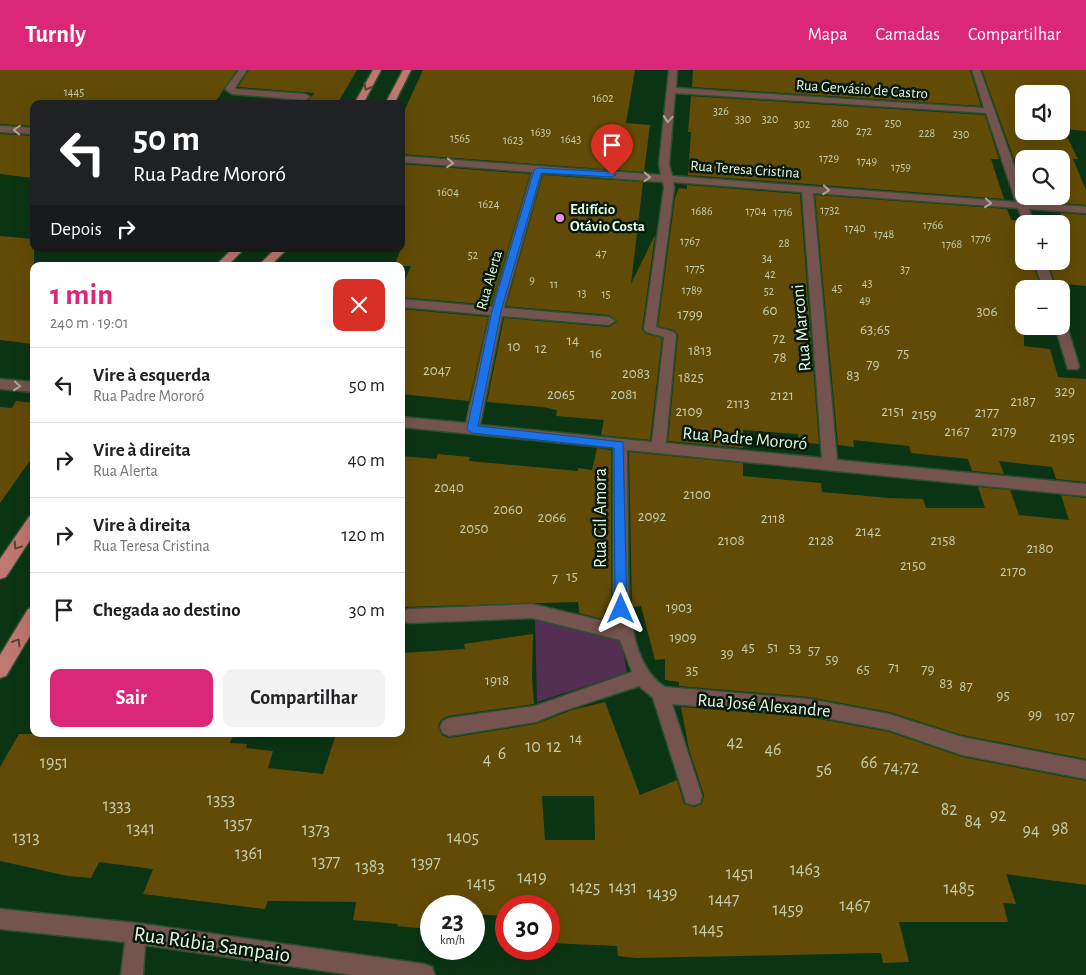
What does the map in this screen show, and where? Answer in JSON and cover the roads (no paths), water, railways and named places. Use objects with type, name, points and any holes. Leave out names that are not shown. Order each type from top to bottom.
[{"type":"main road","points":[[360,100],[377,70]]},
{"type":"main road","points":[[391,100],[407,70]]},
{"type":"main road","points":[[225,262],[235,252]]},
{"type":"main road","points":[[268,262],[278,252]]},
{"type":"main road","points":[[0,572],[30,527]]},
{"type":"main road","points":[[0,670],[30,621]]},
{"type":"street","points":[[243,70],[230,88],[235,92],[305,97]]},
{"type":"street","points":[[658,449],[670,335],[650,330],[670,188],[664,164],[673,70]]},
{"type":"street","points":[[976,70],[1026,215]]},
{"type":"street","name":"Rua Gervásio de Castro","points":[[670,90],[991,111]]},
{"type":"street","points":[[0,129],[30,131]]},
{"type":"street","name":"Rua Teresa Cristina","points":[[405,159],[1086,210]]},
{"type":"street","name":"Rua Alerta","points":[[472,429],[497,311],[538,170]]},
{"type":"street","name":"Rua Marconi","points":[[807,188],[830,464]]},
{"type":"street","points":[[405,303],[608,321]]},
{"type":"street","points":[[1063,335],[1073,366]]},
{"type":"street","points":[[0,384],[30,387]]},
{"type":"street","name":"Rua Padre Mororó","points":[[405,422],[1086,490]]},
{"type":"street","name":"Rua Gil Amora","points":[[620,445],[621,609],[626,634],[642,677]]},
{"type":"street","points":[[408,616],[532,611],[626,634]]},
{"type":"street","points":[[449,727],[536,714],[642,677],[660,694],[693,796]]},
{"type":"street","name":"Rua José Alexandre","points":[[660,694],[809,707],[889,722],[962,746],[1086,770]]},
{"type":"street","name":"Rua Rúbia Sampaio","points":[[0,919],[136,933],[424,975]]},
{"type":"street","points":[[132,975],[136,933]]},
{"type":"place","name":"Edifício Otávio Costa","points":[[560,218]]}]
